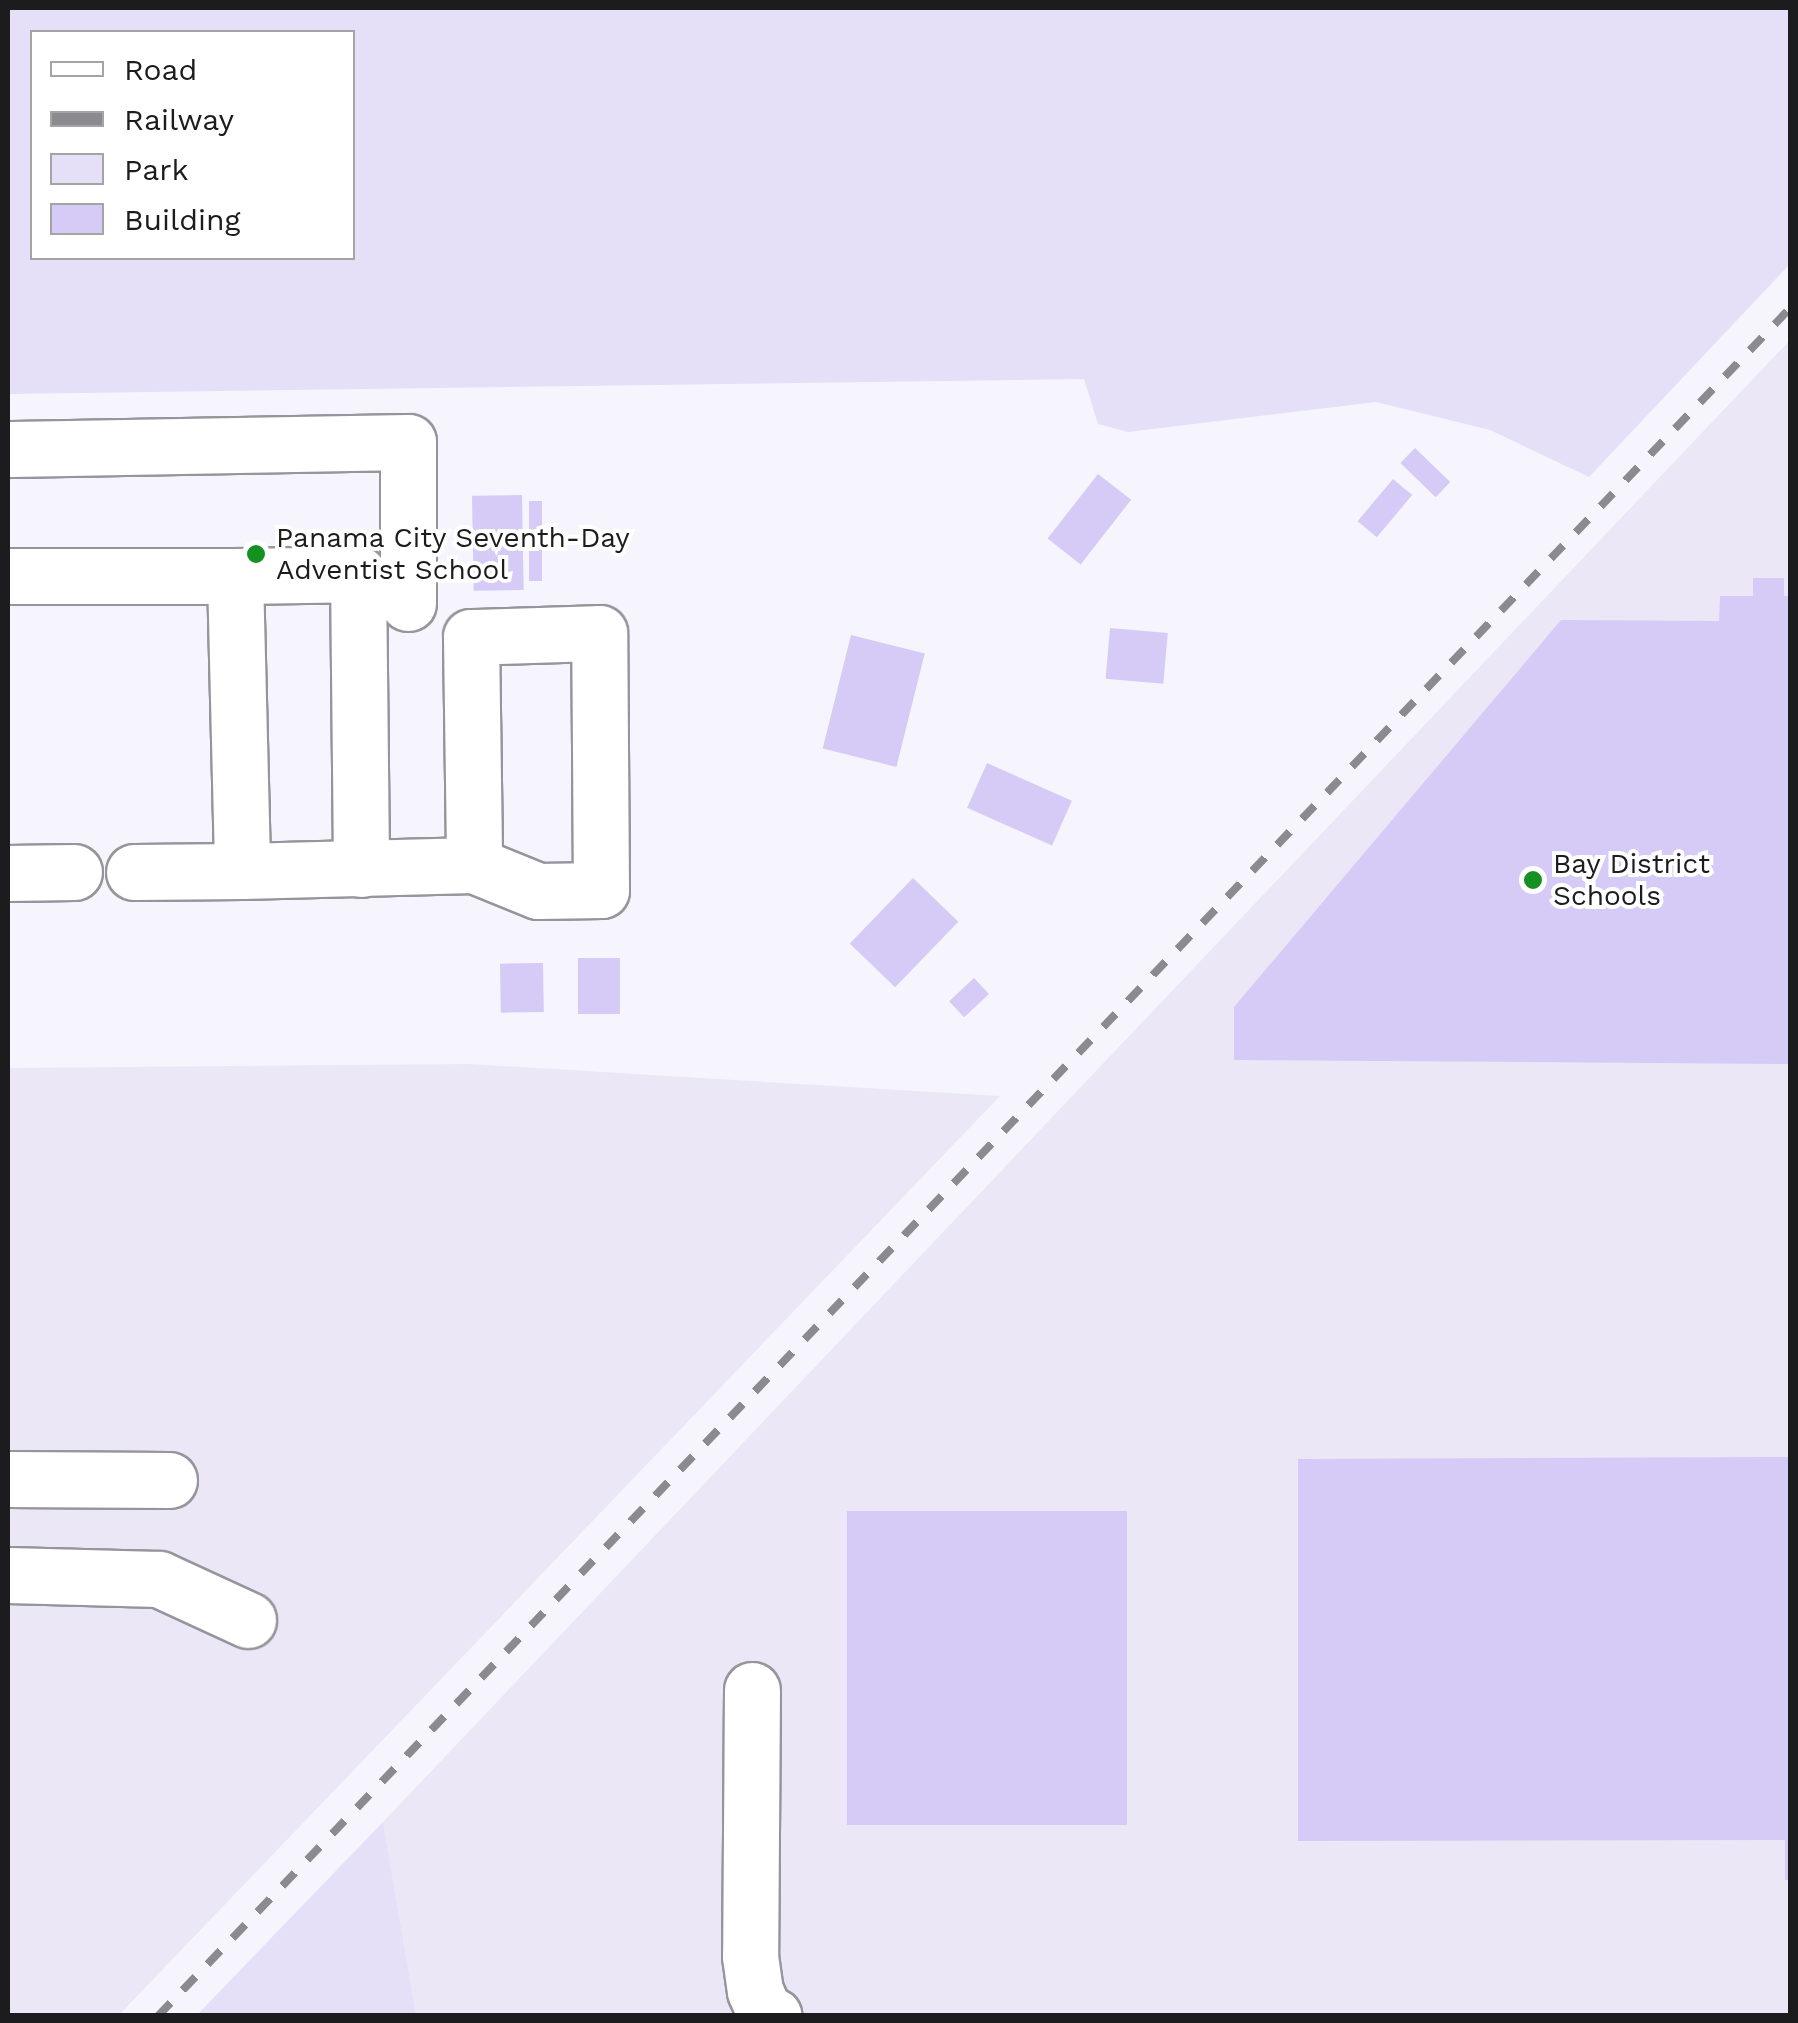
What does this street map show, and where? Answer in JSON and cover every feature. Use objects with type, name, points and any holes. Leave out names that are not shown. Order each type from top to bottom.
[{"type":"lane","points":[[8,449],[408,442],[408,603]]},
{"type":"lane","points":[[358,574],[361,868]]},
{"type":"lane","points":[[8,576],[358,574],[471,637],[599,633],[601,890],[538,891],[474,866],[134,872]]},
{"type":"lane","points":[[235,576],[242,870]]},
{"type":"lane","points":[[471,637],[474,866]]},
{"type":"lane","points":[[8,873],[74,872]]},
{"type":"lane","points":[[8,1479],[170,1480]]},
{"type":"lane","points":[[8,1575],[159,1579],[248,1620]]},
{"type":"lane","points":[[752,1690],[750,1956],[755,1991],[765,2012],[774,2016]]},
{"type":"shaded area","points":[[1790,340],[1790,2015],[416,2015],[383,1822]]},
{"type":"shaded area","points":[[470,1064],[1000,1096],[119,2015],[8,2016],[8,1068]]},
{"type":"green space","points":[[8,8],[1790,8],[1790,264],[1589,477],[1490,430],[1376,402],[1128,432],[1098,424],[1084,379],[8,394]]},
{"type":"green space","points":[[383,1822],[416,2015],[197,2015]]},
{"type":"building","points":[[1415,448],[1450,482],[1436,497],[1400,463]]},
{"type":"building","points":[[1098,474],[1131,500],[1081,564],[1048,539]]},
{"type":"building","points":[[1393,479],[1412,495],[1377,537],[1358,521]]},
{"type":"building","points":[[522,495],[524,590],[474,591],[472,496]]},
{"type":"building","points":[[529,501],[542,501],[542,581],[529,581]]},
{"type":"building","points":[[1753,578],[1784,578],[1784,596],[1790,596],[1790,1064],[1234,1060],[1234,1007],[1561,620],[1719,621],[1720,596],[1753,596]]},
{"type":"building","points":[[1110,628],[1168,633],[1163,684],[1106,679]]},
{"type":"building","points":[[851,635],[925,653],[896,767],[823,749]]},
{"type":"building","points":[[987,763],[1072,801],[1052,846],[967,808]]},
{"type":"building","points":[[913,878],[958,922],[895,987],[850,943]]},
{"type":"building","points":[[578,958],[620,958],[620,1014],[578,1014]]},
{"type":"building","points":[[543,963],[544,1012],[501,1013],[500,964]]},
{"type":"building","points":[[974,978],[989,994],[964,1017],[949,1001]]},
{"type":"building","points":[[1790,1457],[1790,1880],[1785,1880],[1785,1840],[1298,1841],[1298,1459]]},
{"type":"building","points":[[847,1511],[1127,1511],[1127,1825],[847,1825]]},
{"type":"railway","points":[[158,2016],[1790,308]]},
{"type":"place","name":"Panama City Seventh-Day Adventist School","points":[[256,554]]},
{"type":"place","name":"Bay District Schools","points":[[1533,880]]}]
